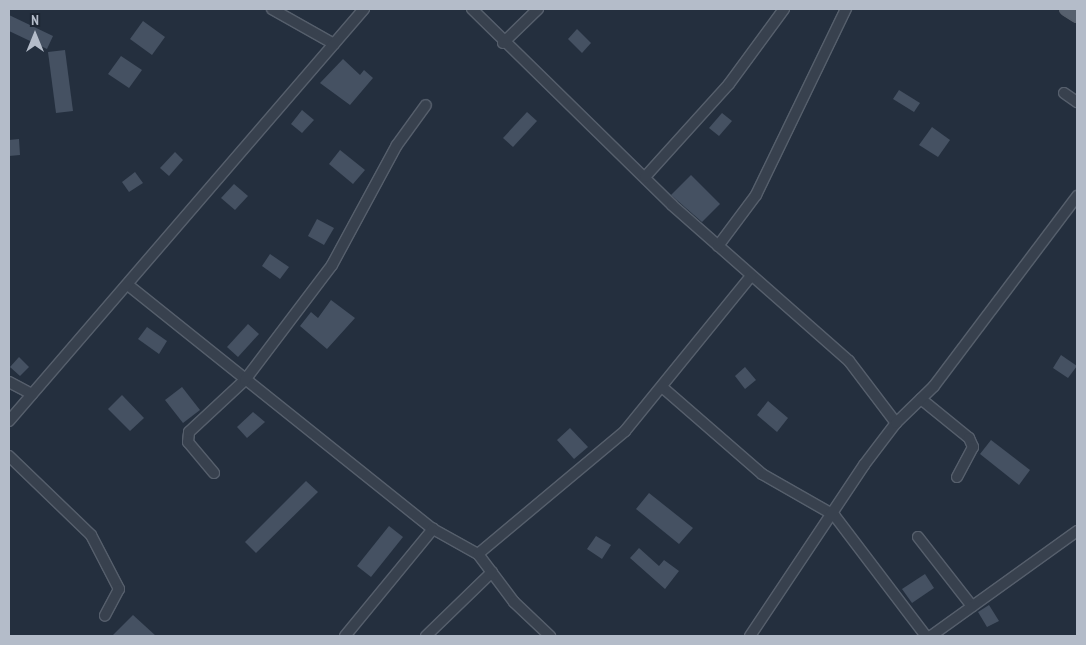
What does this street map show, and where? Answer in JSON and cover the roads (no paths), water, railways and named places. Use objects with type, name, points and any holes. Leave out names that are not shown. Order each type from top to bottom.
[{"type":"main road","points":[[1066,9],[1077,16]]},
{"type":"street","points":[[272,9],[334,44]]},
{"type":"street","points":[[9,421],[364,9]]},
{"type":"street","points":[[472,9],[503,43],[718,246],[849,361],[896,423]]},
{"type":"street","points":[[503,43],[538,9]]},
{"type":"street","points":[[645,177],[729,84],[784,9]]},
{"type":"street","points":[[718,246],[756,195],[846,9]]},
{"type":"street","points":[[1064,93],[1077,102]]},
{"type":"street","points":[[214,473],[187,436],[245,380],[332,265],[397,144],[426,105]]},
{"type":"street","points":[[750,636],[896,423],[921,398],[1077,196]]},
{"type":"street","points":[[478,554],[528,517],[625,431],[751,276]]},
{"type":"street","points":[[128,285],[434,529],[478,554],[514,602],[550,636]]},
{"type":"street","points":[[9,382],[32,394]]},
{"type":"street","points":[[662,387],[762,474],[834,515],[926,636]]},
{"type":"street","points":[[921,398],[969,438],[974,447],[957,478]]},
{"type":"street","points":[[9,456],[91,535],[119,589],[105,615]]},
{"type":"street","points":[[345,636],[434,529]]},
{"type":"street","points":[[932,636],[1077,531]]},
{"type":"street","points":[[918,537],[972,606]]},
{"type":"street","points":[[426,636],[492,572]]}]
